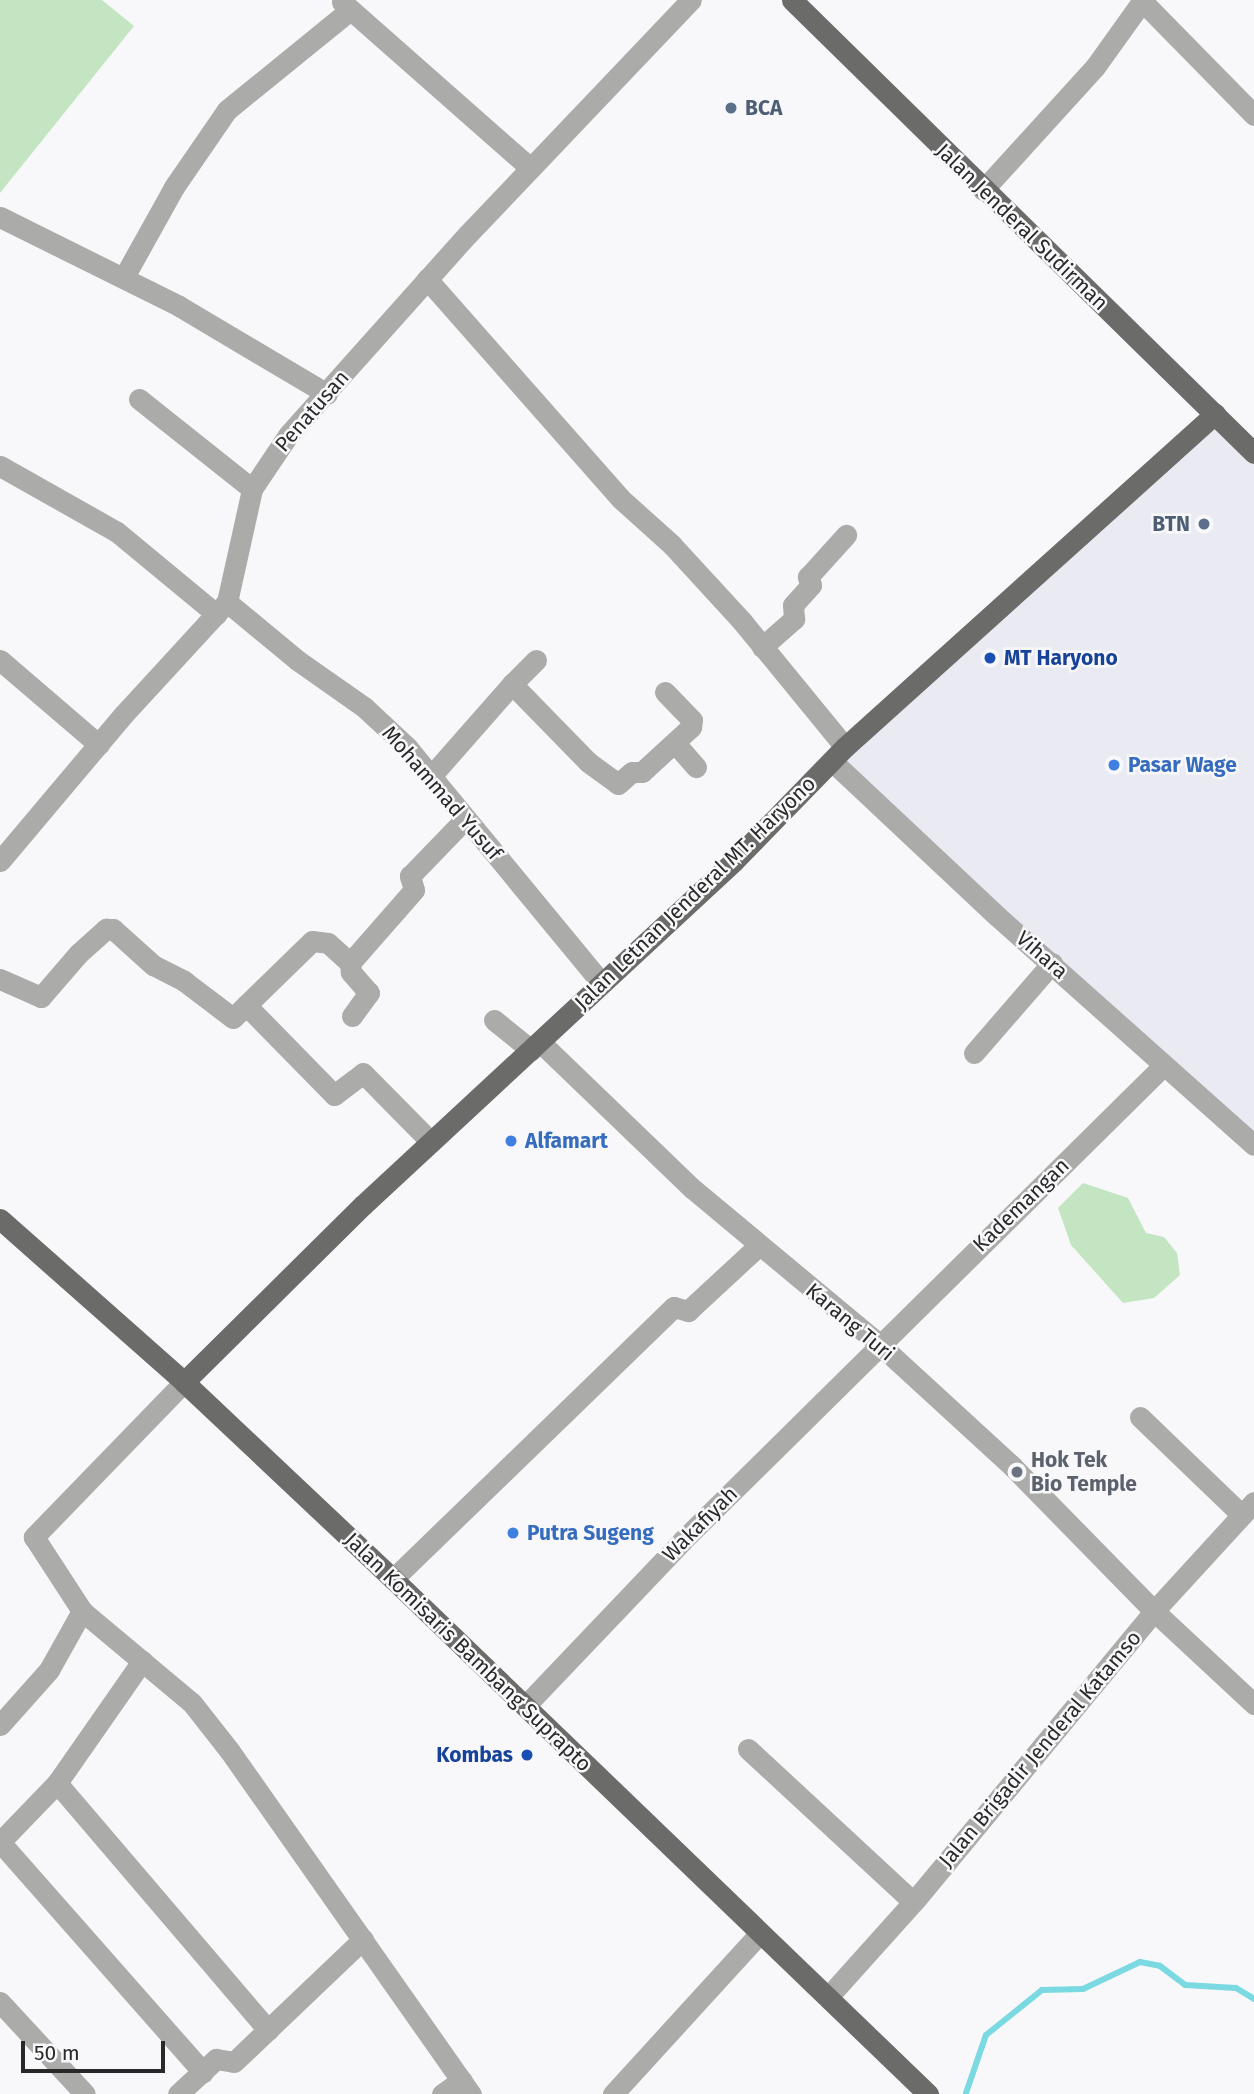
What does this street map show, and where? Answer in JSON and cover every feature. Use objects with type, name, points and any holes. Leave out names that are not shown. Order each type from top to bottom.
[{"type":"main road","name":"Jalan Jenderal Sudirman","points":[[792,0],[1254,453]]},
{"type":"main road","name":"Jalan Letnan Jenderal MT. Haryono","points":[[184,1382],[431,1142],[535,1046],[839,754],[1215,414]]},
{"type":"main road","name":"Jalan Komisaris Bambang Suprapto","points":[[0,1219],[184,1382],[929,2094]]},
{"type":"street","name":"Penatusan","points":[[0,860],[222,608],[252,489],[289,434],[427,279],[691,0]]},
{"type":"street","points":[[983,190],[1096,66],[1143,1],[1254,115]]},
{"type":"street","points":[[124,277],[174,187],[227,110],[345,6],[530,168]]},
{"type":"street","points":[[0,217],[124,277],[327,394]]},
{"type":"street","name":"Vihara","points":[[427,279],[621,499],[672,545],[762,647],[839,754],[1052,963],[1163,1066],[1254,1145]]},
{"type":"street","points":[[139,398],[252,489]]},
{"type":"street","name":"Mohammad Yusuf","points":[[0,466],[117,532],[365,707],[432,775],[465,819],[601,982]]},
{"type":"street","points":[[762,647],[794,619],[793,605],[811,585],[808,576],[846,535]]},
{"type":"street","points":[[0,660],[99,746]]},
{"type":"street","points":[[432,775],[536,660]]},
{"type":"street","points":[[512,684],[613,783],[632,772],[642,772],[693,724],[665,692]]},
{"type":"street","points":[[675,743],[696,767]]},
{"type":"street","points":[[350,963],[414,890],[410,876],[465,819]]},
{"type":"street","points":[[0,979],[41,997],[78,954],[106,929],[113,929],[153,965],[184,981],[229,1016],[235,1017],[312,942],[328,943],[350,963],[351,972],[369,993],[352,1016]]},
{"type":"street","points":[[974,1053],[1052,963]]},
{"type":"street","points":[[246,1005],[334,1095],[363,1073],[431,1142]]},
{"type":"street","name":"Karang Turi","points":[[494,1020],[535,1046],[757,1247],[879,1344],[1013,1467],[1154,1611],[1254,1704]]},
{"type":"street","name":"Kademangan","points":[[879,1344],[1163,1066]]},
{"type":"street","points":[[393,1579],[672,1309],[677,1305],[688,1311],[757,1247]]},
{"type":"street","name":"Wakafiyah","points":[[525,1706],[879,1344]]},
{"type":"street","points":[[184,1382],[34,1533],[82,1611],[192,1703],[363,1939],[466,2087],[442,2094]]},
{"type":"street","points":[[1140,1417],[1248,1508]]},
{"type":"street","name":"Jalan Brigadir Jenderal Katamso","points":[[828,1997],[913,1902],[1154,1611],[1248,1508]]},
{"type":"street","points":[[0,1725],[48,1670],[82,1611]]},
{"type":"street","points":[[142,1661],[57,1783],[0,1842],[203,2072]]},
{"type":"street","points":[[748,1749],[913,1902]]},
{"type":"street","points":[[57,1783],[268,2030]]},
{"type":"street","points":[[613,2094],[760,1933]]},
{"type":"street","points":[[178,2094],[216,2059],[234,2062],[363,1939]]},
{"type":"street","points":[[0,2002],[85,2094]]},
{"type":"shaded area","points":[[1212,420],[1254,462],[1254,1146],[837,761]]},
{"type":"green space","points":[[0,0],[102,0],[134,26],[0,193]]},
{"type":"green space","points":[[1083,1183],[1128,1198],[1146,1233],[1164,1237],[1177,1253],[1180,1275],[1154,1298],[1123,1303],[1071,1245],[1058,1208]]},
{"type":"waterway","points":[[966,2093],[986,2035],[1042,1990],[1083,1989],[1140,1962],[1160,1966],[1185,1985],[1236,1988],[1254,1999]]},
{"type":"place","name":"BCA","points":[[731,108]]},
{"type":"place","name":"BTN","points":[[1204,524]]},
{"type":"place","name":"MT Haryono","points":[[990,658]]},
{"type":"place","name":"Pasar Wage","points":[[1114,765]]},
{"type":"place","name":"Alfamart","points":[[511,1141]]},
{"type":"place","name":"Hok Tek Bio Temple","points":[[1017,1472]]},
{"type":"place","name":"Putra Sugeng","points":[[513,1533]]},
{"type":"place","name":"Kombas","points":[[527,1755]]}]
